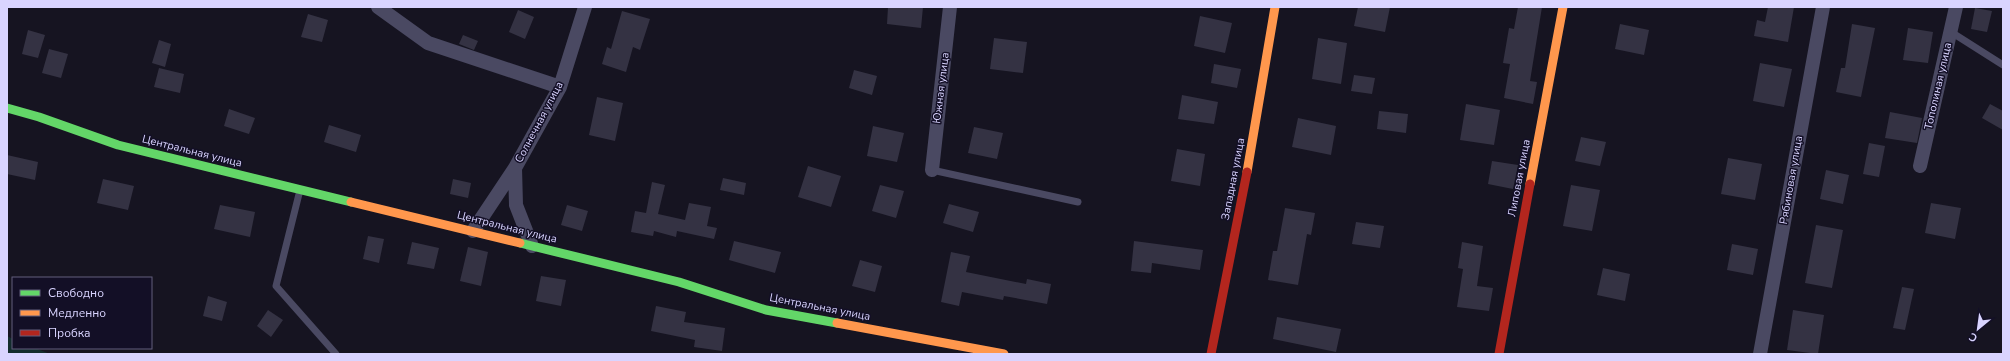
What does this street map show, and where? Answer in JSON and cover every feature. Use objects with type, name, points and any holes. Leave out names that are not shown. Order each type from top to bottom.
[{"type":"street","points":[[378,7],[428,43],[560,87]]},
{"type":"street","name":"Солнечная улица","points":[[473,231],[515,168],[560,87],[586,7]]},
{"type":"street","name":"Южная улица","points":[[932,170],[950,7]]},
{"type":"street","name":"Западная улица","points":[[1210,354],[1253,139],[1275,7]]},
{"type":"street","name":"Липовая улица","points":[[1499,354],[1563,7]]},
{"type":"street","name":"Рябиновая улица","points":[[1760,354],[1823,7]]},
{"type":"street","name":"Тополиная улица","points":[[1920,166],[1956,7]]},
{"type":"street","name":"Центральная улица","points":[[7,108],[39,117],[118,145],[679,282],[766,310],[1004,354]]},
{"type":"street","points":[[515,168],[516,205],[532,246]]},
{"type":"lane","points":[[1951,32],[2003,65]]},
{"type":"lane","points":[[932,170],[1078,202]]},
{"type":"lane","points":[[300,190],[276,286],[336,354]]},
{"type":"green space","points":[[7,336],[12,338],[12,349],[38,349],[50,354],[7,354]]},
{"type":"building","points":[[888,7],[923,7],[921,28],[887,24]]},
{"type":"building","points":[[1358,7],[1390,7],[1385,32],[1354,26]]},
{"type":"building","points":[[1518,7],[1542,7],[1530,81],[1537,82],[1533,104],[1504,98],[1510,64],[1503,63],[1509,28],[1514,29]]},
{"type":"building","points":[[1768,7],[1794,7],[1788,42],[1754,36],[1757,20],[1765,22]]},
{"type":"building","points":[[1975,8],[1992,11],[1987,32],[1971,29]]},
{"type":"building","points":[[518,10],[534,17],[525,39],[509,32]]},
{"type":"building","points":[[622,11],[650,19],[640,50],[633,47],[626,72],[602,64],[607,47],[611,49]]},
{"type":"building","points":[[308,14],[328,20],[322,42],[301,37]]},
{"type":"building","points":[[1200,16],[1232,23],[1225,53],[1194,46]]},
{"type":"building","points":[[1620,24],[1649,30],[1644,55],[1615,49]]},
{"type":"building","points":[[1852,24],[1875,28],[1861,97],[1836,92],[1841,68],[1845,68]]},
{"type":"building","points":[[1908,28],[1933,32],[1928,63],[1903,60]]},
{"type":"building","points":[[28,30],[45,35],[38,58],[22,54]]},
{"type":"building","points":[[463,35],[478,41],[474,50],[459,44]]},
{"type":"building","points":[[994,38],[1027,42],[1023,73],[990,69]]},
{"type":"building","points":[[1318,38],[1347,43],[1341,84],[1312,79]]},
{"type":"building","points":[[159,40],[171,44],[165,67],[152,63]]},
{"type":"building","points":[[49,49],[68,54],[61,78],[42,73]]},
{"type":"building","points":[[1760,63],[1792,69],[1784,107],[1753,101]]},
{"type":"building","points":[[1214,64],[1241,69],[1237,88],[1211,83]]},
{"type":"building","points":[[159,68],[184,74],[180,93],[154,87]]},
{"type":"building","points":[[854,70],[877,76],[872,95],[849,88]]},
{"type":"building","points":[[1354,75],[1375,78],[1372,94],[1351,91]]},
{"type":"building","points":[[1182,95],[1218,102],[1214,124],[1178,119]]},
{"type":"building","points":[[597,97],[623,103],[615,141],[589,135]]},
{"type":"building","points":[[1466,104],[1500,110],[1494,145],[1460,140]]},
{"type":"building","points":[[1990,104],[2003,111],[2003,130],[1982,118]]},
{"type":"building","points":[[229,109],[255,118],[249,134],[224,126]]},
{"type":"building","points":[[1379,111],[1408,114],[1406,133],[1377,129]]},
{"type":"building","points":[[1890,112],[1922,118],[1917,143],[1885,138]]},
{"type":"building","points":[[1298,118],[1336,126],[1331,155],[1292,147]]},
{"type":"building","points":[[329,125],[361,135],[356,152],[324,142]]},
{"type":"building","points":[[873,126],[904,133],[897,162],[867,156]]},
{"type":"building","points":[[974,127],[1003,133],[997,159],[968,153]]},
{"type":"building","points":[[1581,137],[1606,142],[1600,166],[1575,161]]},
{"type":"building","points":[[1869,143],[1885,146],[1879,177],[1863,174]]},
{"type":"building","points":[[1177,149],[1205,154],[1200,186],[1171,181]]},
{"type":"building","points":[[7,155],[38,162],[35,180],[7,174]]},
{"type":"building","points":[[1728,158],[1762,164],[1755,200],[1721,194]]},
{"type":"building","points":[[1492,161],[1518,165],[1513,189],[1488,184]]},
{"type":"building","points":[[808,166],[841,176],[831,207],[798,197]]},
{"type":"building","points":[[1826,170],[1849,175],[1843,204],[1820,199]]},
{"type":"building","points":[[723,178],[746,183],[744,195],[720,190]]},
{"type":"building","points":[[103,179],[134,186],[128,210],[97,203]]},
{"type":"building","points":[[453,179],[471,183],[468,198],[450,194]]},
{"type":"building","points":[[652,182],[665,185],[658,214],[685,220],[689,203],[711,207],[707,226],[717,228],[714,239],[677,231],[676,237],[654,231],[653,236],[631,232],[635,211],[646,213]]},
{"type":"building","points":[[880,185],[904,191],[896,218],[872,211]]},
{"type":"building","points":[[1571,185],[1600,190],[1592,231],[1563,226]]},
{"type":"building","points":[[1931,203],[1961,208],[1955,239],[1925,233]]},
{"type":"building","points":[[949,204],[979,212],[973,232],[943,223]]},
{"type":"building","points":[[220,205],[255,212],[250,237],[214,229]]},
{"type":"building","points":[[567,205],[588,211],[582,231],[561,225]]},
{"type":"building","points":[[1285,208],[1315,213],[1311,235],[1307,234],[1298,285],[1268,280],[1273,251],[1277,251]]},
{"type":"building","points":[[1356,222],[1384,226],[1380,248],[1352,244]]},
{"type":"building","points":[[1816,225],[1843,230],[1832,288],[1805,283]]},
{"type":"building","points":[[368,236],[384,239],[379,263],[363,259]]},
{"type":"building","points":[[734,241],[781,252],[775,273],[729,260]]},
{"type":"building","points":[[1134,241],[1203,250],[1200,270],[1152,263],[1151,273],[1131,271]]},
{"type":"building","points":[[412,242],[439,248],[434,269],[407,264]]},
{"type":"building","points":[[1462,242],[1483,246],[1477,286],[1493,288],[1489,311],[1457,307],[1463,269],[1458,268]]},
{"type":"building","points":[[1732,244],[1758,249],[1753,275],[1727,270]]},
{"type":"building","points":[[468,247],[488,252],[481,286],[460,281]]},
{"type":"building","points":[[951,252],[970,256],[966,272],[1026,284],[1027,279],[1051,284],[1047,304],[1004,296],[1003,300],[962,292],[959,306],[941,302]]},
{"type":"building","points":[[860,260],[882,266],[875,292],[852,286]]},
{"type":"building","points":[[1603,268],[1630,274],[1625,301],[1597,295]]},
{"type":"building","points":[[541,276],[566,280],[561,306],[536,301]]},
{"type":"building","points":[[1902,287],[1914,289],[1905,330],[1893,328]]},
{"type":"building","points":[[208,296],[227,302],[222,321],[203,316]]},
{"type":"building","points":[[656,306],[686,312],[684,322],[725,328],[722,351],[694,347],[695,340],[651,331]]},
{"type":"building","points":[[268,310],[283,320],[271,337],[257,326]]},
{"type":"building","points":[[1793,310],[1824,315],[1818,354],[1787,350]]},
{"type":"building","points":[[1277,317],[1341,329],[1336,352],[1273,339]]},
{"type":"traffic: fast","points":[[7,108],[39,117],[118,145],[351,202]]},
{"type":"traffic: fast","points":[[520,243],[679,282],[766,310],[837,323]]},
{"type":"traffic: slow","points":[[1247,172],[1275,7]]},
{"type":"traffic: slow","points":[[1530,184],[1563,7]]},
{"type":"traffic: slow","points":[[351,202],[520,243]]},
{"type":"traffic: slow","points":[[837,323],[1004,354]]},
{"type":"traffic: jam","points":[[1211,354],[1247,172]]},
{"type":"traffic: jam","points":[[1499,354],[1530,184]]}]
